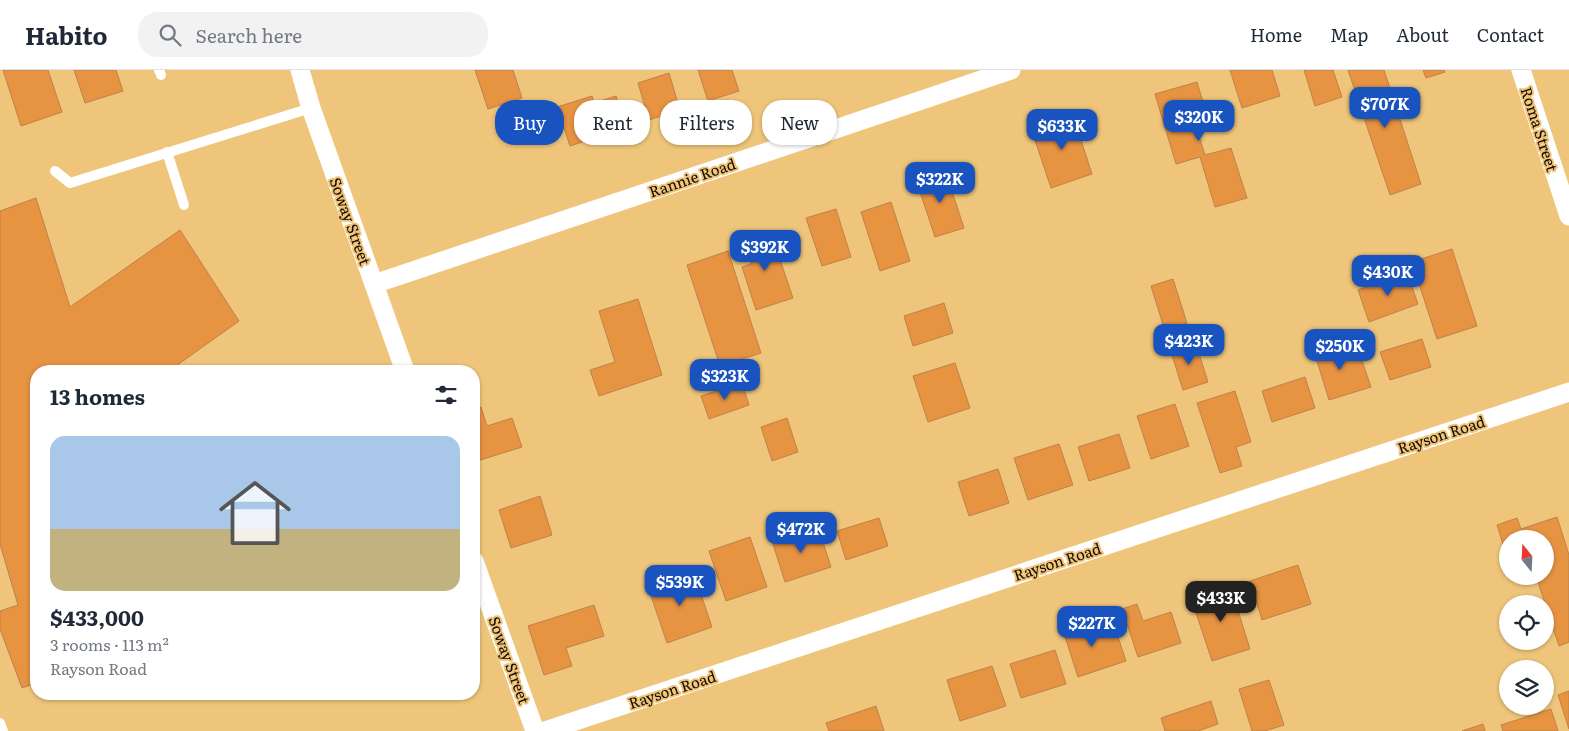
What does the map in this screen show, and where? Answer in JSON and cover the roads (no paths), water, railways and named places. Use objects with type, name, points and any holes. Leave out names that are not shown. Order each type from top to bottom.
[{"type":"street","name":"Soway Street","points":[[300,70],[311,108],[403,365]]},
{"type":"street","name":"Rannie Road","points":[[374,284],[1011,70]]},
{"type":"street","name":"Roma Street","points":[[1521,70],[1569,216]]},
{"type":"street","name":"Rayson Road","points":[[545,731],[1569,392]]},
{"type":"street","name":"Soway Street","points":[[480,578],[535,731]]},
{"type":"lane","points":[[55,171],[70,182],[311,108]]},
{"type":"lane","points":[[167,152],[184,205]]},
{"type":"lane","points":[[0,723],[3,731]]}]
